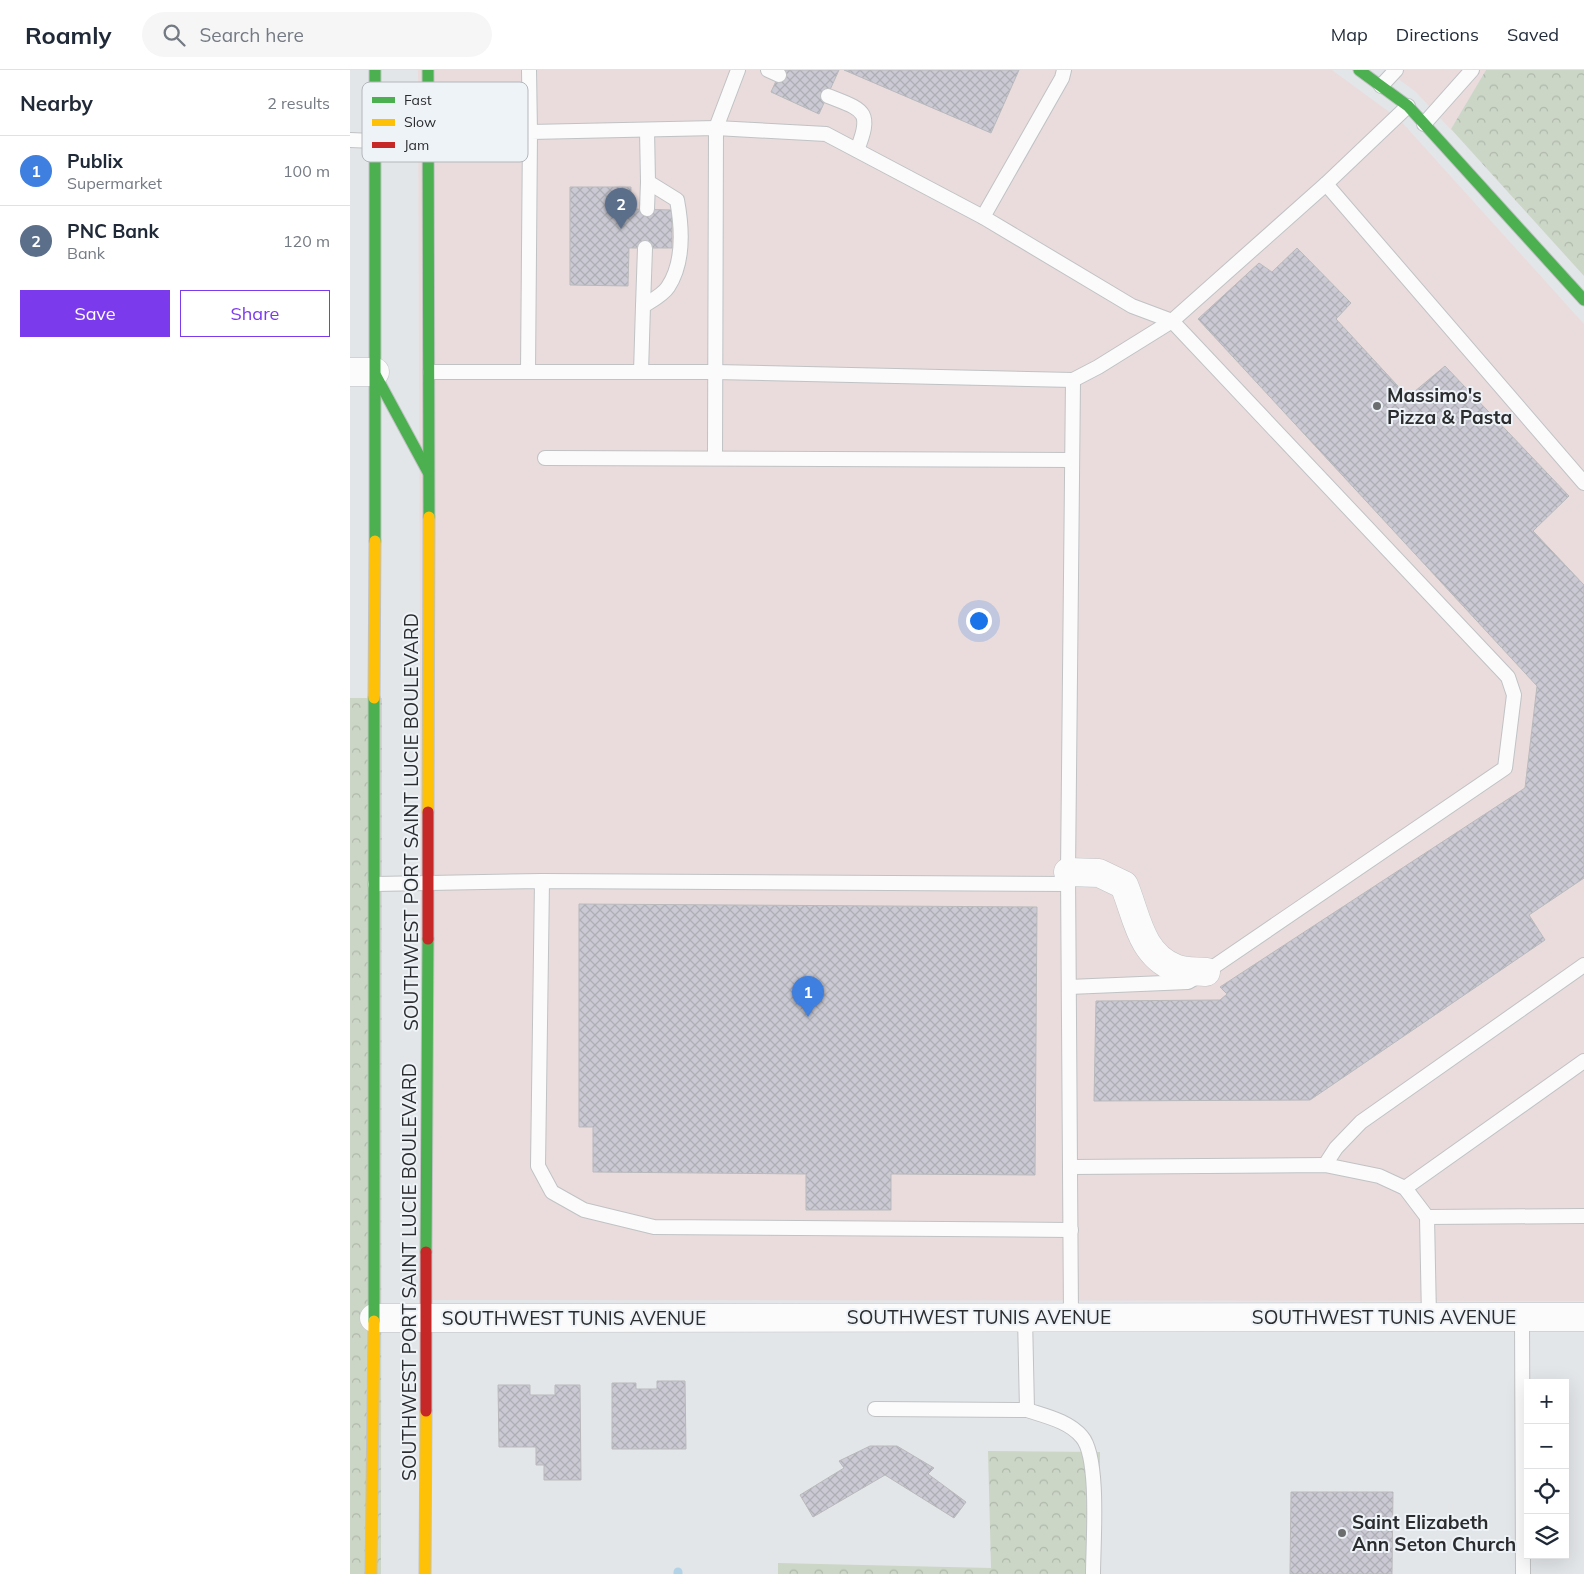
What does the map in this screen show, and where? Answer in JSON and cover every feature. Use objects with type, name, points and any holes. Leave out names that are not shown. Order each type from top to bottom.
[{"type":"main road","points":[[1359,70],[1408,106],[1584,300]]},
{"type":"main road","name":"SOUTHWEST PORT SAINT LUCIE BOULEVARD","points":[[371,1574],[374,1318],[375,884],[362,372],[373,162]]},
{"type":"main road","name":"SOUTHWEST PORT SAINT LUCIE BOULEVARD","points":[[425,1574],[430,372],[429,162]]},
{"type":"main road","points":[[362,372],[429,476]]},
{"type":"street","points":[[1068,878],[1099,873],[1124,885],[1132,905],[1137,927],[1155,957],[1177,969],[1206,972]]},
{"type":"street","name":"SOUTHWEST TUNIS AVENUE","points":[[374,1318],[1584,1317]]},
{"type":"lane","points":[[528,372],[529,70]]},
{"type":"lane","points":[[715,457],[716,128],[738,70]]},
{"type":"lane","points":[[983,216],[1062,78],[1064,70]]},
{"type":"lane","points":[[1381,86],[1396,70]]},
{"type":"lane","points":[[1424,124],[1472,70]]},
{"type":"lane","points":[[828,96],[859,110],[864,116],[866,128],[857,150]]},
{"type":"lane","points":[[430,372],[715,372],[1073,380],[1098,367],[1172,321],[1326,184],[1408,106]]},
{"type":"lane","points":[[530,132],[716,128],[826,134],[983,216],[1132,306],[1172,321],[1508,677],[1514,695],[1505,768],[1206,972],[1188,982],[1069,987]]},
{"type":"lane","points":[[647,130],[647,209]]},
{"type":"lane","points":[[643,306],[667,288],[677,269],[681,223],[677,200],[648,182]]},
{"type":"lane","points":[[1326,184],[1584,483]]},
{"type":"lane","points":[[641,372],[645,248]]},
{"type":"lane","points":[[1071,1317],[1068,878],[1073,380]]},
{"type":"lane","points":[[545,458],[715,457],[1072,460]]},
{"type":"lane","points":[[375,884],[542,881],[1068,878]]},
{"type":"lane","points":[[542,881],[538,1166],[552,1192],[584,1210],[654,1227],[1071,1230]]},
{"type":"lane","points":[[1325,1165],[1336,1148],[1361,1122],[1584,966]]},
{"type":"lane","points":[[1405,1188],[1584,1061]]},
{"type":"lane","points":[[1071,1167],[1325,1165],[1380,1176],[1405,1188],[1427,1217],[1429,1317]]},
{"type":"lane","points":[[1427,1217],[1584,1216]]},
{"type":"lane","points":[[1025,1317],[1027,1410]]},
{"type":"lane","points":[[1522,1317],[1523,1574]]},
{"type":"lane","points":[[875,1410],[1027,1410],[1062,1422],[1082,1437],[1093,1468],[1093,1574]]},
{"type":"shaded area","points":[[418,70],[1332,70],[1399,119],[1584,324],[1584,1301],[422,1300],[418,162],[528,162],[528,82],[418,82]]},
{"type":"shaded area","points":[[1386,70],[1486,70],[1451,129],[1454,133],[1416,92]]},
{"type":"green space","points":[[1486,70],[1584,70],[1584,276],[1451,129]]},
{"type":"green space","points":[[350,698],[382,698],[381,1574],[350,1574]]},
{"type":"green space","points":[[988,1451],[1100,1452],[1100,1574],[778,1574],[778,1563],[991,1568]]},
{"type":"building","points":[[781,70],[839,70],[819,114],[771,92]]},
{"type":"building","points":[[844,70],[1019,70],[991,133]]},
{"type":"building","points":[[570,187],[631,187],[631,209],[672,210],[672,248],[629,248],[628,286],[570,285]]},
{"type":"building","points":[[1297,248],[1351,303],[1336,319],[1408,397],[1445,366],[1569,496],[1533,531],[1584,585],[1584,878],[1529,915],[1545,940],[1310,1100],[1094,1101],[1096,1001],[1220,1000],[1227,994],[1220,987],[1525,788],[1537,686],[1198,319],[1259,263],[1272,272]]},
{"type":"building","points":[[579,904],[1037,907],[1035,1175],[891,1174],[891,1210],[806,1210],[806,1174],[593,1172],[593,1127],[579,1127]]},
{"type":"building","points":[[657,1381],[685,1381],[686,1449],[612,1449],[612,1383],[636,1383],[636,1389],[657,1389]]},
{"type":"building","points":[[498,1385],[530,1385],[530,1395],[555,1395],[555,1385],[580,1385],[581,1480],[544,1480],[544,1465],[536,1465],[536,1447],[499,1447]]},
{"type":"building","points":[[870,1446],[897,1446],[934,1468],[928,1474],[966,1502],[954,1518],[885,1475],[813,1517],[800,1495],[844,1468],[839,1461]]},
{"type":"building","name":"Saint Elizabeth Ann Seton Church","points":[[1291,1492],[1393,1492],[1392,1574],[1290,1574]]},
{"type":"traffic: fast","points":[[375,70],[375,82]]},
{"type":"traffic: fast","points":[[428,70],[428,82]]},
{"type":"traffic: fast","points":[[1359,70],[1408,106],[1584,300]]},
{"type":"traffic: fast","points":[[375,162],[375,541]]},
{"type":"traffic: fast","points":[[428,162],[429,517]]},
{"type":"traffic: fast","points":[[376,376],[428,472]]},
{"type":"traffic: fast","points":[[374,698],[374,1321]]},
{"type":"traffic: fast","points":[[426,1252],[428,939]]},
{"type":"traffic: slow","points":[[428,812],[429,517]]},
{"type":"traffic: slow","points":[[374,698],[375,541]]},
{"type":"traffic: slow","points":[[371,1574],[374,1321]]},
{"type":"traffic: slow","points":[[425,1574],[426,1411]]},
{"type":"traffic: jam","points":[[428,812],[428,939]]},
{"type":"traffic: jam","points":[[426,1252],[426,1411]]},
{"type":"place","name":"PNC Bank","points":[[621,229]]},
{"type":"place","name":"Massimo's Pizza & Pasta","points":[[1377,406]]},
{"type":"place","name":"Publix","points":[[808,1017]]},
{"type":"place","name":"Saint Elizabeth Ann Seton Church","points":[[1342,1533]]}]
